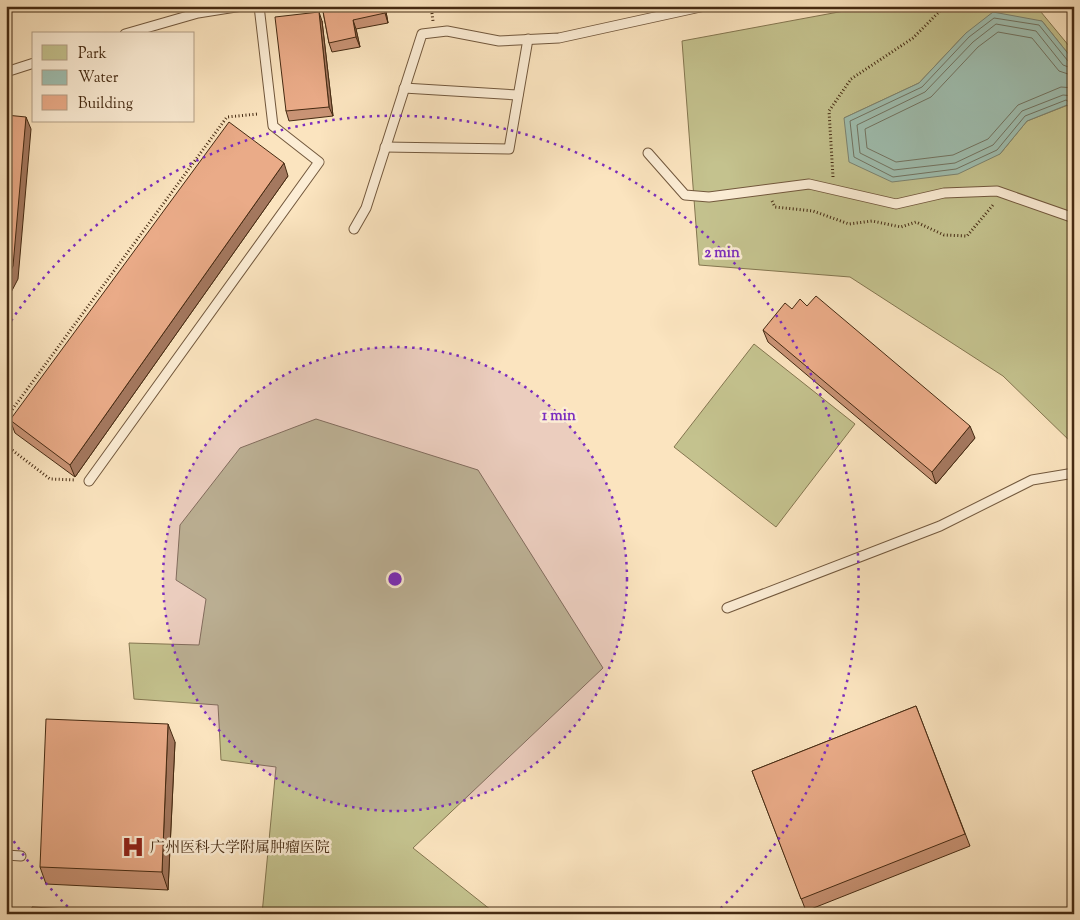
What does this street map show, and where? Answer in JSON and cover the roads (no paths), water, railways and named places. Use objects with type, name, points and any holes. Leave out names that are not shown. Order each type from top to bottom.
[{"type":"lane","points":[[132,32],[198,13],[242,6]]},
{"type":"lane","points":[[89,481],[319,162],[272,126],[259,6]]},
{"type":"lane","points":[[354,229],[366,208],[422,34],[447,31],[499,41],[559,38],[705,6]]},
{"type":"lane","points":[[386,147],[509,149],[528,39]]},
{"type":"lane","points":[[6,72],[32,64]]},
{"type":"lane","points":[[404,88],[518,95]]},
{"type":"lane","points":[[648,152],[685,195],[709,197],[809,184],[896,204],[944,193],[997,191],[1074,218]]},
{"type":"lane","points":[[727,608],[940,526],[1032,480],[1074,473]]},
{"type":"lane","points":[[6,855],[21,856]]},
{"type":"water","points":[[993,12],[1042,21],[1074,61],[1074,113],[1067,105],[1027,121],[1000,154],[958,174],[892,182],[849,162],[844,118],[919,83],[966,33]]},
{"type":"place","name":"广州医科大学附属肿瘤医院","points":[[133,847]]}]
